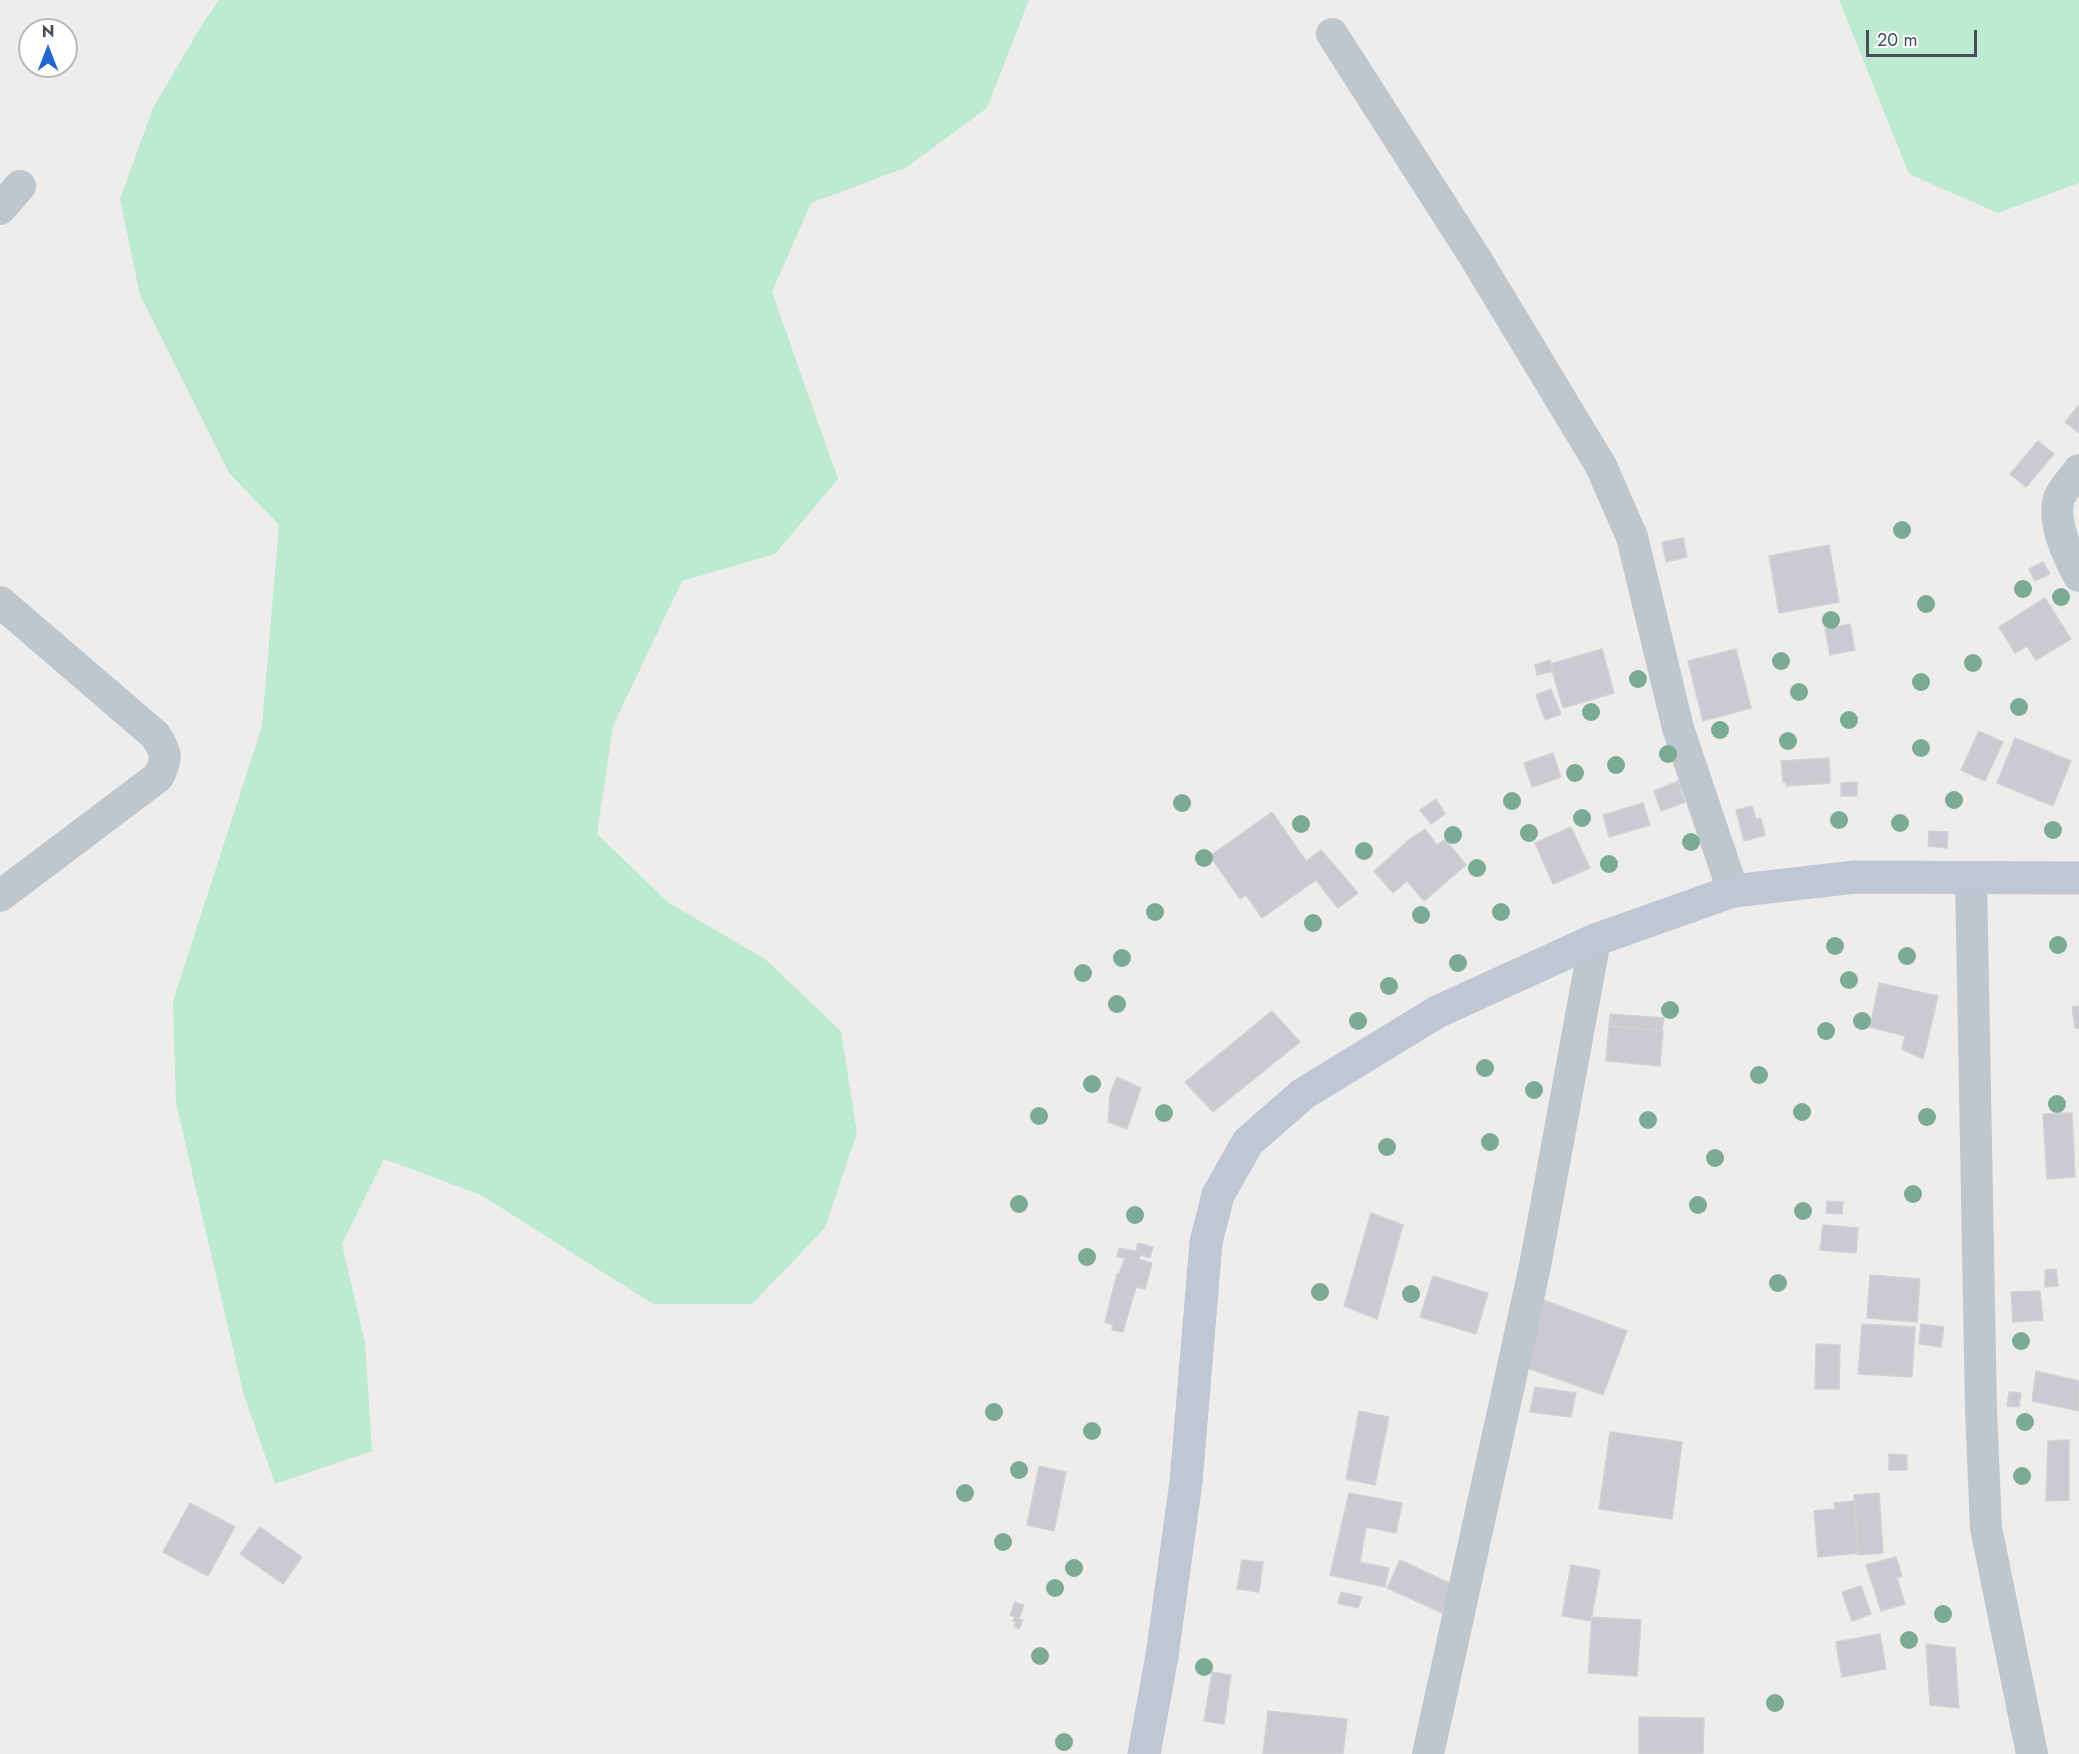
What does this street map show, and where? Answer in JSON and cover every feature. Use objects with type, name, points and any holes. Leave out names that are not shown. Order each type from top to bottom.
[{"type":"main road","points":[[1144,1754],[1162,1656],[1186,1482],[1206,1242],[1218,1195],[1248,1142],[1303,1094],[1437,1012],[1595,940],[1733,891],[1855,877],[2079,878]]},
{"type":"street","points":[[1332,34],[1476,259],[1601,466],[1632,537],[1678,728],[1733,891]]},
{"type":"street","points":[[2079,470],[2059,498],[2058,525],[2069,558],[2079,576]]},
{"type":"street","points":[[0,602],[155,735],[164,748],[166,762],[158,777],[0,896]]},
{"type":"street","points":[[1971,878],[1981,1409],[1986,1528],[2032,1754]]},
{"type":"street","points":[[1428,1754],[1535,1266],[1595,940]]},
{"type":"green space","points":[[219,0],[1029,0],[987,108],[907,167],[811,203],[772,292],[838,479],[775,554],[682,581],[613,726],[597,834],[669,903],[765,959],[841,1031],[857,1133],[825,1228],[752,1304],[653,1304],[481,1195],[384,1159],[342,1244],[365,1343],[372,1451],[275,1484],[243,1392],[176,1103],[173,1001],[262,726],[279,525],[229,473],[140,295],[120,199],[153,108]]},
{"type":"green space","points":[[1839,0],[2079,0],[2079,183],[1998,213],[1909,174]]},
{"type":"building","points":[[2079,405],[2079,433],[2065,422]]},
{"type":"building","points":[[2038,441],[2054,454],[2026,487],[2010,474]]},
{"type":"building","points":[[1683,538],[1687,557],[1666,562],[1662,542]]},
{"type":"building","points":[[1829,545],[1839,602],[1779,613],[1769,556]]},
{"type":"building","points":[[2043,562],[2050,574],[2035,581],[2029,569]]},
{"type":"building","points":[[2045,598],[2071,639],[2036,660],[2027,646],[2015,653],[1999,627]]},
{"type":"building","points":[[1850,624],[1855,650],[1830,655],[1825,629]]},
{"type":"building","points":[[1602,649],[1614,693],[1563,708],[1550,664]]},
{"type":"building","points":[[1736,649],[1751,708],[1703,721],[1688,661]]},
{"type":"building","points":[[1550,660],[1553,671],[1537,675],[1535,665]]},
{"type":"building","points":[[1551,689],[1561,714],[1545,720],[1536,695]]},
{"type":"building","points":[[1979,731],[2003,742],[1985,781],[1961,770]]},
{"type":"building","points":[[2015,738],[2071,761],[2053,806],[1997,783]]},
{"type":"building","points":[[1553,753],[1561,777],[1532,787],[1524,763]]},
{"type":"building","points":[[1829,758],[1830,783],[1786,786],[1786,781],[1783,782],[1781,761]]},
{"type":"building","points":[[1678,781],[1685,802],[1661,811],[1654,791]]},
{"type":"building","points":[[1857,782],[1857,796],[1841,796],[1841,783]]},
{"type":"building","points":[[1436,799],[1445,814],[1431,824],[1420,810]]},
{"type":"building","points":[[1643,803],[1650,825],[1609,837],[1603,815]]},
{"type":"building","points":[[1752,806],[1756,819],[1761,818],[1765,835],[1744,841],[1736,810]]},
{"type":"building","points":[[1272,812],[1306,861],[1321,850],[1358,893],[1338,908],[1316,880],[1262,918],[1246,895],[1240,899],[1210,856]]},
{"type":"building","points":[[1571,827],[1590,868],[1553,884],[1535,843]]},
{"type":"building","points":[[1425,829],[1437,845],[1445,839],[1466,865],[1424,901],[1407,881],[1393,893],[1374,871],[1410,839]]},
{"type":"building","points":[[1929,831],[1948,832],[1947,848],[1928,846]]},
{"type":"building","points":[[1879,983],[1938,996],[1923,1059],[1902,1049],[1905,1036],[1870,1027]]},
{"type":"building","points":[[2079,1006],[2079,1028],[2075,1028],[2072,1007]]},
{"type":"building","points":[[1272,1011],[1300,1042],[1213,1112],[1185,1082]]},
{"type":"building","points":[[1610,1014],[1664,1018],[1662,1031],[1609,1026]]},
{"type":"building","points":[[1609,1026],[1663,1031],[1660,1066],[1606,1061]]},
{"type":"building","points":[[1117,1077],[1141,1088],[1127,1129],[1108,1122],[1110,1094]]},
{"type":"building","points":[[2072,1113],[2075,1177],[2047,1179],[2043,1114]]},
{"type":"building","points":[[1827,1201],[1843,1202],[1842,1214],[1826,1213]]},
{"type":"building","points":[[1371,1213],[1403,1225],[1377,1319],[1344,1306]]},
{"type":"building","points":[[1823,1225],[1858,1228],[1856,1253],[1820,1250]]},
{"type":"building","points":[[1138,1243],[1153,1247],[1150,1258],[1140,1255],[1139,1259],[1152,1263],[1145,1289],[1136,1287],[1123,1332],[1112,1330],[1113,1325],[1105,1322],[1117,1274],[1125,1258],[1117,1257],[1119,1248],[1136,1251]]},
{"type":"building","points":[[2056,1269],[2058,1286],[2045,1287],[2045,1270]]},
{"type":"building","points":[[1870,1275],[1920,1279],[1917,1322],[1867,1318]]},
{"type":"building","points":[[1433,1276],[1488,1293],[1476,1334],[1420,1317]]},
{"type":"building","points":[[2040,1291],[2043,1320],[2013,1322],[2011,1292]]},
{"type":"building","points":[[1535,1297],[1627,1331],[1603,1395],[1511,1362]]},
{"type":"building","points":[[1862,1324],[1915,1327],[1912,1377],[1858,1374]]},
{"type":"building","points":[[1921,1324],[1944,1327],[1941,1347],[1919,1344]]},
{"type":"building","points":[[1816,1344],[1840,1345],[1839,1389],[1815,1389]]},
{"type":"building","points":[[2036,1371],[2079,1381],[2079,1411],[2032,1401]]},
{"type":"building","points":[[1535,1387],[1576,1393],[1571,1417],[1530,1412]]},
{"type":"building","points":[[2009,1392],[2021,1393],[2019,1407],[2007,1406]]},
{"type":"building","points":[[1359,1411],[1389,1417],[1375,1485],[1346,1479]]},
{"type":"building","points":[[1610,1432],[1682,1442],[1672,1519],[1599,1509]]},
{"type":"building","points":[[2069,1440],[2069,1500],[2046,1501],[2048,1441]]},
{"type":"building","points":[[1889,1454],[1907,1455],[1907,1470],[1889,1470]]},
{"type":"building","points":[[1039,1466],[1066,1472],[1054,1531],[1027,1525]]},
{"type":"building","points":[[1349,1493],[1402,1503],[1396,1533],[1366,1527],[1360,1562],[1389,1568],[1385,1587],[1330,1575]]},
{"type":"building","points":[[1879,1493],[1883,1553],[1858,1555],[1854,1495]]},
{"type":"building","points":[[1855,1501],[1858,1553],[1818,1557],[1814,1511],[1835,1509],[1834,1503]]},
{"type":"building","points":[[190,1503],[235,1527],[208,1576],[163,1552]]},
{"type":"building","points":[[260,1527],[302,1557],[283,1584],[240,1554]]},
{"type":"building","points":[[1896,1557],[1902,1576],[1897,1578],[1905,1604],[1881,1611],[1866,1565]]},
{"type":"building","points":[[1242,1560],[1263,1562],[1259,1592],[1237,1589]]},
{"type":"building","points":[[1400,1560],[1454,1585],[1442,1613],[1387,1588]]},
{"type":"building","points":[[1571,1565],[1600,1570],[1591,1621],[1562,1616]]},
{"type":"building","points":[[1861,1586],[1871,1614],[1852,1621],[1842,1592]]},
{"type":"building","points":[[1341,1592],[1362,1597],[1358,1608],[1338,1603]]},
{"type":"building","points":[[1015,1602],[1024,1605],[1019,1619],[1023,1620],[1019,1629],[1014,1626],[1015,1617],[1010,1615]]},
{"type":"building","points":[[1592,1617],[1641,1620],[1637,1676],[1588,1673]]},
{"type":"building","points":[[1880,1634],[1886,1669],[1842,1677],[1836,1642]]},
{"type":"building","points":[[1926,1644],[1955,1648],[1959,1708],[1930,1705]]},
{"type":"building","points":[[1212,1672],[1231,1675],[1224,1724],[1204,1721]]},
{"type":"building","points":[[1268,1711],[1347,1719],[1343,1754],[1263,1754]]},
{"type":"building","points":[[1639,1717],[1704,1718],[1703,1754],[1639,1754]]}]
